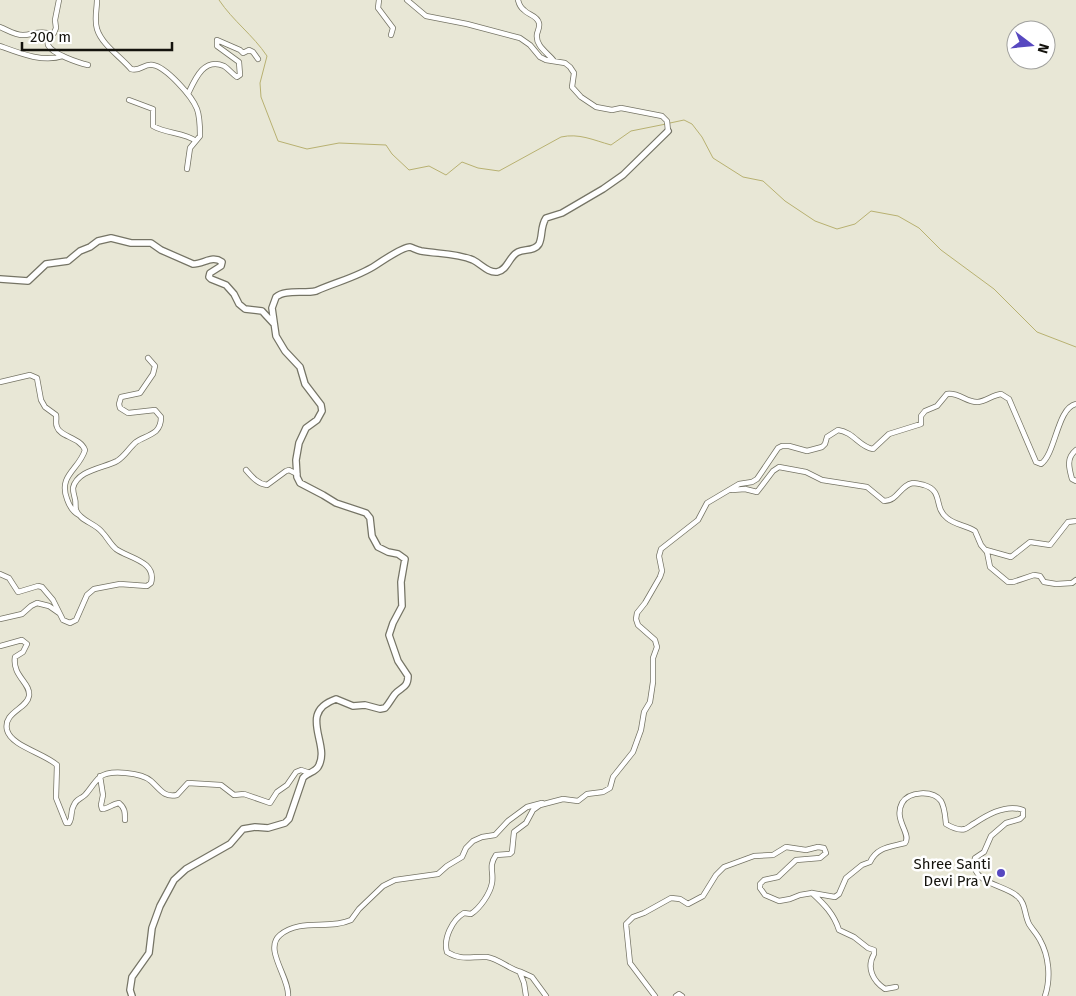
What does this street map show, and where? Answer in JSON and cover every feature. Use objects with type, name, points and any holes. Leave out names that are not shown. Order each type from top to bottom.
[{"type":"street","points":[[48,38],[54,33],[56,28],[55,20],[59,0]]},
{"type":"street","points":[[97,0],[97,29],[109,46],[124,60],[130,69],[137,70],[149,64],[156,65],[188,94],[197,107],[200,136],[190,148],[187,169]]},
{"type":"street","points":[[379,0],[378,8],[393,28],[391,34]]},
{"type":"street","points":[[132,996],[130,990],[132,976],[149,953],[152,928],[160,906],[174,880],[186,869],[230,844],[243,830],[255,826],[268,828],[286,823],[292,816],[303,778],[318,766],[320,762],[320,743],[316,718],[327,703],[336,699],[353,706],[385,708],[394,695],[407,683],[408,676],[398,661],[389,635],[402,606],[401,582],[405,563],[404,559],[402,556],[378,547],[372,536],[370,518],[366,513],[336,503],[300,483],[297,474],[297,449],[306,428],[320,416],[322,411],[321,405],[305,384],[300,366],[285,351],[276,336],[272,303],[278,294],[316,291],[367,271],[405,248],[410,247],[420,251],[473,260],[490,271],[499,272],[517,252],[533,249],[540,243],[541,229],[546,218],[562,213],[603,189],[634,165],[668,131],[667,121],[662,116],[621,108],[606,109],[581,98],[572,87],[574,73],[570,66],[566,63],[546,60],[540,57],[530,45],[520,38],[467,24],[426,16],[407,0]]},
{"type":"street","points":[[518,0],[522,9],[539,21],[540,25],[536,36],[539,44],[554,61]]},
{"type":"street","points":[[0,27],[16,35],[45,32],[47,33],[49,46],[53,50],[88,65]]},
{"type":"street","points":[[188,94],[199,74],[205,66],[210,64],[225,67],[237,77],[240,75],[239,62],[217,46],[217,40],[243,53],[249,50],[258,59]]},
{"type":"street","points":[[0,46],[39,58],[58,58],[64,56]]},
{"type":"street","points":[[129,100],[153,109],[153,126],[160,130],[184,134],[196,141]]},
{"type":"street","points":[[0,279],[28,280],[46,264],[68,261],[80,251],[111,238],[131,243],[146,242],[193,264],[214,259],[220,260],[222,262],[221,266],[210,272],[209,277],[211,280],[226,285],[234,294],[237,303],[246,309],[262,311],[274,324]]},
{"type":"street","points":[[0,574],[9,578],[18,592],[38,586],[42,587],[53,600],[63,620],[70,623],[74,622],[87,595],[94,589],[127,583],[148,586],[152,583],[144,563],[119,551],[111,544],[102,531],[90,522],[82,519],[76,510],[73,492],[74,485],[78,479],[122,458],[137,442],[159,427],[161,417],[155,410],[128,413],[120,408],[119,404],[121,397],[140,393],[153,374],[155,366],[148,358]]},
{"type":"street","points":[[0,382],[30,375],[37,378],[41,400],[45,407],[56,415],[57,428],[60,432],[76,439],[83,446],[85,450],[83,456],[65,481],[64,490],[74,512],[80,515]]},
{"type":"street","points":[[546,996],[532,977],[491,958],[465,959],[453,956],[447,952],[446,940],[456,919],[464,913],[471,914],[481,904],[491,886],[490,866],[496,855],[510,854],[513,850],[514,832],[526,823],[536,808],[562,799],[578,801],[587,794],[607,791],[610,788],[613,777],[633,752],[641,730],[644,712],[650,702],[654,682],[653,658],[658,647],[655,640],[638,625],[637,613],[646,603],[660,577],[662,571],[659,556],[661,549],[698,520],[707,503],[739,484],[752,482],[757,479],[778,448],[782,446],[790,446],[807,451],[822,447],[828,437],[838,430],[848,432],[864,446],[872,449],[889,434],[921,424],[921,416],[937,406],[950,393],[978,402],[996,395],[1006,396],[1013,406],[1036,462],[1041,464],[1049,455],[1055,434],[1066,410],[1076,404]]},
{"type":"street","points":[[1076,450],[1068,463],[1072,479],[1076,481]]},
{"type":"street","points":[[730,491],[745,489],[757,492],[773,471],[779,467],[806,472],[822,480],[867,488],[884,501],[897,496],[905,486],[914,483],[931,487],[936,493],[941,512],[951,521],[975,531],[981,545],[987,552],[990,567],[1008,582],[1011,583],[1034,575],[1040,576],[1044,582],[1056,584],[1070,583],[1076,580]]},
{"type":"street","points":[[246,470],[255,480],[264,485],[267,485],[289,470],[297,474]]},
{"type":"street","points":[[985,550],[1011,557],[1030,542],[1050,546],[1068,522],[1076,521]]},
{"type":"street","points":[[0,619],[22,614],[30,606],[37,603],[49,606],[59,613]]},
{"type":"street","points":[[0,646],[22,640],[27,644],[23,652],[15,658],[14,663],[18,676],[26,686],[29,696],[27,701],[10,717],[7,731],[16,742],[44,755],[57,764],[56,798],[66,823],[71,821],[72,807],[75,802],[83,798],[100,776],[113,772],[141,775],[153,782],[162,793],[169,796],[177,795],[188,783],[221,785],[234,795],[244,794],[270,803],[277,792],[287,785],[296,772],[301,770],[310,773]]},
{"type":"street","points":[[100,776],[104,796],[102,808],[105,809],[112,804],[119,803],[125,811],[126,820]]},
{"type":"street","points":[[654,996],[635,970],[629,957],[630,947],[626,924],[633,917],[670,898],[680,899],[688,904],[693,902],[703,896],[716,875],[724,867],[754,856],[773,855],[786,847],[806,850],[822,847],[826,853],[820,858],[796,860],[778,877],[764,880],[760,884],[760,888],[765,895],[779,901],[790,899],[800,894],[812,893],[835,897],[839,894],[846,878],[862,865],[870,862],[878,850],[905,844],[907,837],[899,818],[902,802],[911,795],[925,793],[938,798],[944,808],[946,824],[956,829],[966,829],[984,818],[1010,808],[1022,809],[1024,812],[1020,819],[1006,823],[993,834],[984,852],[975,858],[974,862],[977,871],[983,879],[1013,893],[1020,899],[1026,910],[1028,922],[1040,940],[1046,955],[1049,980],[1045,996]]},
{"type":"street","points":[[288,996],[275,953],[276,940],[280,935],[304,925],[326,926],[351,920],[359,909],[383,886],[395,880],[438,874],[462,857],[469,844],[477,839],[495,835],[508,821],[527,807],[546,803]]},
{"type":"street","points":[[812,893],[824,904],[840,930],[874,950],[870,968],[876,982],[885,989],[896,987]]},
{"type":"street","points":[[521,972],[526,996]]},
{"type":"street","points":[[676,996],[679,994],[682,996]]},
{"type":"waterway","points":[[219,0],[267,56],[260,83],[261,97],[278,141],[307,149],[339,143],[386,145],[392,154],[409,170],[429,166],[446,175],[462,162],[478,168],[499,171],[561,137],[580,136],[611,145],[631,131],[666,124]]},
{"type":"waterway","points":[[670,123],[684,120],[692,124],[702,137],[713,158],[743,177],[763,181],[785,201],[815,221],[837,229],[855,224],[871,211],[898,216],[919,228],[941,250],[994,289],[1037,332],[1076,347]]},
{"type":"place","name":"Shree Santi Devi Pra V","points":[[1001,873]]}]
